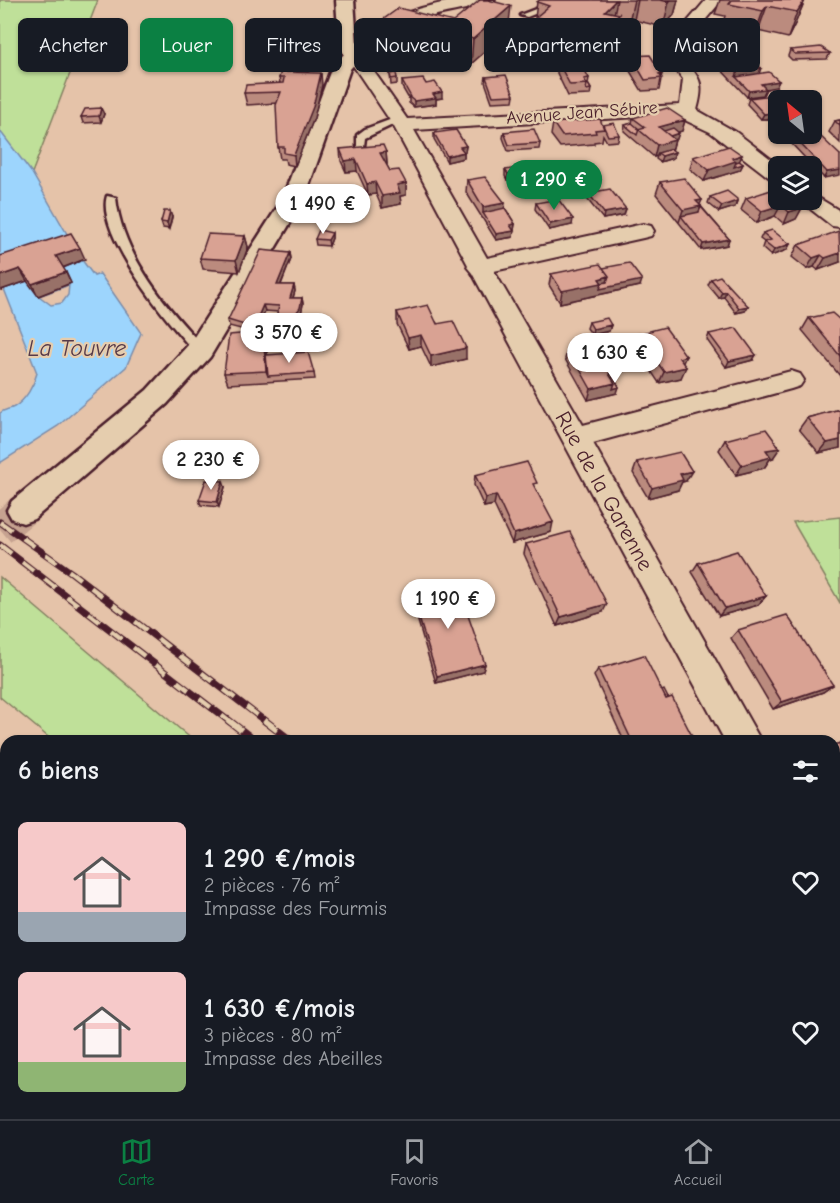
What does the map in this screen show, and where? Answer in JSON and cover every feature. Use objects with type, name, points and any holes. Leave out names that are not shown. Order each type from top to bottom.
[{"type":"street","points":[[345,0],[351,45]]},
{"type":"street","points":[[23,510],[173,382],[200,350],[293,200],[341,67],[357,37],[377,35],[391,23],[417,13],[487,0]]},
{"type":"street","points":[[687,112],[694,91],[694,81],[673,48],[714,0]]},
{"type":"street","name":"Rue de la Garenne","points":[[351,45],[400,122],[478,267],[741,735]]},
{"type":"street","name":"Avenue Jean Sébire","points":[[400,122],[663,108],[687,112],[713,125],[768,167]]},
{"type":"street","points":[[822,208],[840,221]]},
{"type":"street","points":[[478,267],[644,231]]},
{"type":"street","points":[[574,438],[791,381]]},
{"type":"lane","points":[[524,15],[566,0]]},
{"type":"lane","points":[[360,152],[360,137],[368,131],[400,122]]},
{"type":"lane","points":[[111,198],[114,223],[122,242],[176,323],[200,350]]},
{"type":"green space","points":[[0,0],[98,0],[91,18],[18,18],[18,72],[71,72],[32,173],[0,190]]},
{"type":"green space","points":[[840,517],[840,603],[793,522]]},
{"type":"green space","points":[[0,577],[187,735],[46,735],[0,697]]},
{"type":"water","name":"La Touvre","points":[[0,131],[32,173],[82,260],[94,276],[100,274],[141,333],[126,367],[58,426],[0,463],[0,413],[14,407],[26,396],[37,373],[4,289],[0,286]],"holes":[[[69,285],[68,295],[62,303],[51,305],[39,296]]]},
{"type":"building","points":[[480,0],[511,6],[497,18],[484,18],[484,29],[473,39],[472,18],[458,18]]},
{"type":"building","points":[[540,0],[616,0],[605,11],[619,14],[615,18],[539,18],[536,17],[549,6],[537,2]]},
{"type":"building","points":[[732,0],[805,0],[797,12],[767,6],[763,11],[729,4]]},
{"type":"building","points":[[399,8],[438,18],[385,18]]},
{"type":"building","points":[[821,47],[830,53],[795,54],[790,50]]},
{"type":"building","points":[[641,55],[650,55],[653,60],[653,72],[661,72],[662,74],[659,74],[662,78],[645,80],[640,72]]},
{"type":"building","points":[[281,72],[321,73],[313,107],[294,155],[284,153],[284,147],[278,147],[276,105],[281,92],[244,93],[246,85],[283,83],[284,78],[279,78]]},
{"type":"building","points":[[563,72],[586,72],[589,78],[584,79],[587,84],[570,85]]},
{"type":"building","points":[[769,72],[779,81],[761,84],[766,89],[749,91],[736,77]]},
{"type":"building","points":[[396,73],[397,78],[391,79],[390,74]]},
{"type":"building","points":[[506,75],[514,95],[493,96],[486,77]]},
{"type":"building","points":[[423,79],[426,84],[435,82],[442,92],[433,94],[436,98],[414,101],[409,97],[411,97],[402,81]]},
{"type":"building","points":[[768,96],[768,113],[764,114],[749,98]]},
{"type":"building","points":[[101,108],[99,116],[81,117],[85,109]]},
{"type":"building","points":[[667,108],[685,120],[659,127],[675,140],[657,145],[638,129],[645,127],[633,118]]},
{"type":"building","points":[[600,119],[604,129],[595,130],[596,133],[562,136],[553,123]]},
{"type":"building","points":[[614,123],[619,135],[608,136],[603,125]]},
{"type":"building","points":[[632,123],[639,129],[637,135],[625,125]]},
{"type":"building","points":[[673,128],[679,133],[670,136],[664,131]]},
{"type":"building","points":[[534,129],[540,143],[509,145],[504,132]]},
{"type":"building","points":[[456,130],[466,146],[460,147],[464,152],[447,156],[434,133]]},
{"type":"building","points":[[822,138],[840,155],[840,170],[827,172],[822,167],[822,156],[812,156],[801,144],[822,144]]},
{"type":"building","points":[[383,145],[386,152],[380,153],[390,171],[399,170],[406,183],[397,185],[400,193],[382,196],[375,182],[367,184],[356,159],[345,161],[340,149]]},
{"type":"building","points":[[729,146],[742,155],[732,158],[736,161],[709,170],[693,157]]},
{"type":"building","points":[[671,149],[675,152],[662,156],[658,153]]},
{"type":"building","points":[[736,162],[743,164],[734,167]]},
{"type":"building","points":[[518,168],[520,172],[508,174],[505,170]]},
{"type":"building","points":[[485,177],[505,203],[483,207],[467,180]]},
{"type":"building","points":[[684,178],[702,200],[696,201],[701,206],[683,210],[660,182]]},
{"type":"building","points":[[610,189],[626,209],[604,213],[588,193]]},
{"type":"building","points":[[727,191],[737,201],[722,206],[710,197]]},
{"type":"building","points":[[768,191],[768,209],[762,211],[746,198]]},
{"type":"building","points":[[558,199],[573,219],[550,224],[536,203]]},
{"type":"building","points":[[701,207],[729,239],[703,244],[681,216],[699,212]]},
{"type":"building","points":[[505,208],[515,224],[510,225],[514,231],[496,234],[483,213]]},
{"type":"building","points":[[164,211],[170,211],[167,223],[161,222]]},
{"type":"building","points":[[319,230],[332,233],[328,240],[315,239]]},
{"type":"building","points":[[772,230],[790,244],[774,250],[764,242],[771,240],[763,233]]},
{"type":"building","points":[[839,231],[840,253],[825,258],[821,255],[813,258],[798,245]]},
{"type":"building","points":[[71,233],[80,248],[56,256],[66,272],[32,284],[20,269],[0,276],[0,256]]},
{"type":"building","points":[[208,234],[245,236],[236,260],[200,258]]},
{"type":"building","points":[[261,250],[290,253],[277,285],[294,285],[290,298],[302,298],[300,308],[285,327],[276,320],[279,306],[263,305],[252,331],[245,329],[248,326],[228,320]]},
{"type":"building","points":[[629,263],[642,280],[600,289],[609,276],[603,268]]},
{"type":"building","points":[[600,264],[609,276],[599,279],[602,283],[562,291],[551,274]]},
{"type":"building","points":[[720,276],[748,306],[739,308],[726,291],[722,292],[711,279]]},
{"type":"building","points":[[428,305],[437,324],[453,321],[466,348],[431,356],[421,335],[408,338],[397,312]]},
{"type":"building","points":[[832,313],[840,320],[840,356],[809,318]]},
{"type":"building","points":[[607,318],[611,325],[593,329],[589,322]]},
{"type":"building","points":[[302,320],[318,320],[317,328],[301,328]]},
{"type":"building","points":[[665,327],[686,356],[679,358],[686,367],[664,372],[638,334]]},
{"type":"building","points":[[736,328],[756,355],[729,361],[709,334]]},
{"type":"building","points":[[263,332],[266,371],[224,373],[229,335]]},
{"type":"building","points":[[596,342],[615,372],[609,374],[615,383],[591,389],[568,348]]},
{"type":"building","points":[[308,352],[314,373],[268,376],[266,355]]},
{"type":"building","points":[[614,377],[619,387],[613,389],[615,383],[612,378]]},
{"type":"building","points":[[840,409],[840,440],[827,443],[807,418]]},
{"type":"building","points":[[766,429],[780,448],[766,450],[771,457],[742,465],[725,440]]},
{"type":"building","points":[[680,452],[692,471],[680,474],[683,480],[652,488],[637,462]]},
{"type":"building","points":[[527,462],[537,483],[533,484],[553,522],[514,534],[496,495],[486,498],[475,475]]},
{"type":"building","points":[[206,480],[223,481],[217,502],[199,500]]},
{"type":"building","points":[[570,532],[607,604],[561,617],[526,544]]},
{"type":"building","points":[[737,551],[766,596],[725,608],[698,563]]},
{"type":"building","points":[[457,584],[485,664],[437,676],[412,595]]},
{"type":"building","points":[[787,615],[833,685],[782,702],[738,630]]},
{"type":"building","points":[[644,655],[666,699],[672,697],[691,735],[629,735],[598,669]]},
{"type":"tunnel","points":[[0,529],[23,510]]},
{"type":"railway","points":[[0,522],[72,573],[266,722]]},
{"type":"railway","points":[[0,545],[230,722]]},
{"type":"railway","points":[[228,720],[247,735]]},
{"type":"railway","points":[[264,720],[283,735]]}]
